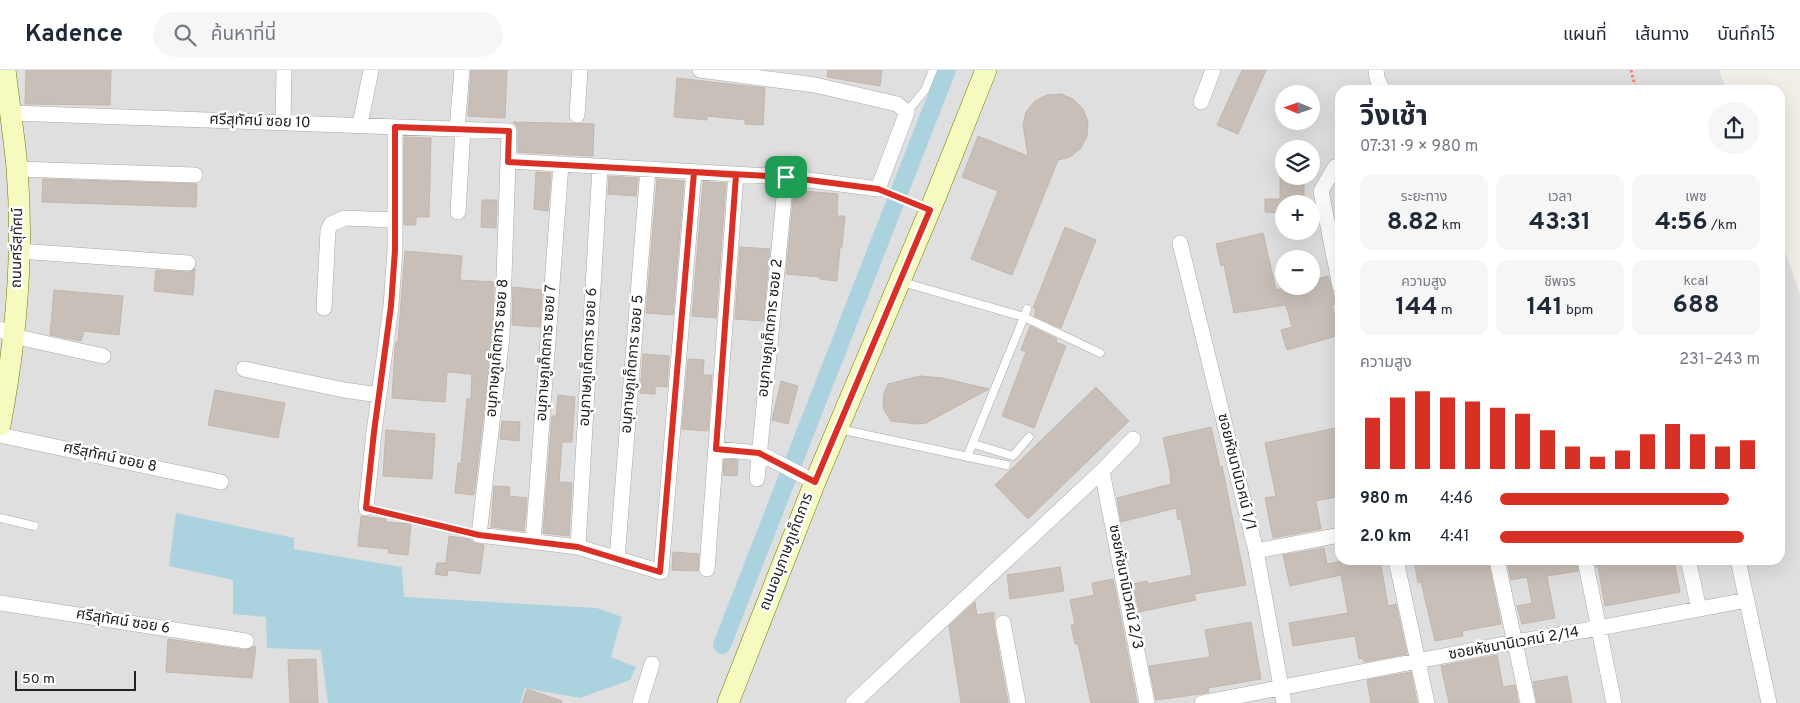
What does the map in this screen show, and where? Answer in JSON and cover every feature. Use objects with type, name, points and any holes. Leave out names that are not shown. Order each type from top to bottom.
[{"type":"street","name":"ถนนศรีสุทัศน์","points":[[0,425],[7,333],[17,312],[19,251],[17,169],[5,70]]},
{"type":"street","points":[[283,123],[284,70]]},
{"type":"street","points":[[360,125],[371,70]]},
{"type":"street","points":[[458,212],[462,70]]},
{"type":"street","points":[[577,115],[580,70]]},
{"type":"street","points":[[508,162],[786,177],[878,189],[906,112],[897,104],[816,77],[700,70]]},
{"type":"street","name":"ถนนอนุภาษภูเก็ตการ","points":[[728,703],[815,482],[930,210],[986,70]]},
{"type":"street","points":[[1201,102],[1213,70]]},
{"type":"street","points":[[1376,70],[1380,85]]},
{"type":"street","name":"ศรีสุทัศน์ ซอย 10","points":[[11,113],[509,131]]},
{"type":"street","points":[[366,508],[391,306],[395,250],[395,127]]},
{"type":"street","name":"อนุภาษภูเก็ตการ ซอย 8","points":[[479,535],[502,336],[509,131]]},
{"type":"street","name":"อนุภาษภูเก็ตการ ซอย 7","points":[[533,542],[561,164]]},
{"type":"street","name":"อนุภาษภูเก็ตการ ซอย 6","points":[[578,547],[600,166]]},
{"type":"street","points":[[1335,168],[1321,191],[1335,261]]},
{"type":"street","points":[[17,169],[195,175]]},
{"type":"street","name":"อนุภาษภูเก็ตการ ซอย 5","points":[[617,559],[648,169]]},
{"type":"street","points":[[479,535],[578,547],[660,572],[694,172]]},
{"type":"street","points":[[707,570],[736,175]]},
{"type":"street","name":"อนุภาษภูเก็ตการ ซอย 2","points":[[757,479],[786,177]]},
{"type":"street","points":[[324,308],[328,230],[331,224],[345,218],[394,220]]},
{"type":"street","name":"ซอยหัชนานิเวศน์ 1/1","points":[[1180,243],[1256,551],[1284,703]]},
{"type":"street","points":[[19,251],[188,263]]},
{"type":"street","points":[[7,333],[103,356]]},
{"type":"street","points":[[244,369],[344,390],[379,395]]},
{"type":"street","name":"ศรีสุทัศน์ ซอย 8","points":[[0,435],[221,482]]},
{"type":"street","points":[[853,703],[1102,471],[1133,439]]},
{"type":"street","points":[[716,449],[759,453],[815,482]]},
{"type":"street","name":"ซอยหัชนานิเวศน์ 2/3","points":[[1102,471],[1147,703]]},
{"type":"street","points":[[1256,551],[1335,536]]},
{"type":"street","points":[[1397,565],[1427,703]]},
{"type":"street","points":[[1498,565],[1528,703]]},
{"type":"street","points":[[1586,565],[1614,703]]},
{"type":"street","points":[[1689,565],[1698,609]]},
{"type":"street","points":[[1739,565],[1769,703]]},
{"type":"street","name":"ซอยหัชนานิเวศน์ 2/14","points":[[1202,703],[1515,642],[1747,600]]},
{"type":"street","name":"ศรีสุทัศน์ ซอย 6","points":[[0,603],[246,641]]},
{"type":"street","points":[[1003,623],[1018,703]]},
{"type":"street","points":[[640,703],[652,664]]},
{"type":"lane","points":[[906,112],[924,90],[933,70]]},
{"type":"lane","points":[[878,189],[930,210]]},
{"type":"lane","points":[[900,281],[1024,317],[1100,353]]},
{"type":"lane","points":[[967,457],[974,444],[1027,309]]},
{"type":"lane","points":[[838,429],[1006,465]]},
{"type":"lane","points":[[974,444],[1013,456],[1029,437]]},
{"type":"lane","points":[[366,508],[479,535]]},
{"type":"lane","points":[[0,518],[34,526]]},
{"type":"path","points":[[1631,70],[1635,85]]},
{"type":"shaded area","points":[[0,70],[1719,70],[1725,85],[1335,85],[1335,565],[1785,565],[1785,252],[1800,294],[1800,703],[0,703]]},
{"type":"water","points":[[176,513],[294,538],[294,549],[402,567],[404,597],[597,608],[622,617],[611,657],[636,667],[630,680],[580,698],[525,688],[520,703],[328,703],[321,650],[267,648],[266,617],[233,614],[233,580],[169,566]]},
{"type":"building","points":[[26,70],[111,70],[110,105],[25,104]]},
{"type":"building","points":[[471,70],[507,70],[505,118],[468,116]]},
{"type":"building","points":[[828,70],[882,70],[880,86],[827,77]]},
{"type":"building","points":[[1242,70],[1266,70],[1238,134],[1217,125]]},
{"type":"building","points":[[677,78],[765,88],[763,125],[745,124],[745,120],[707,116],[707,120],[674,117]]},
{"type":"building","points":[[1061,94],[1073,99],[1083,109],[1088,122],[1087,136],[1081,148],[1070,157],[1058,160],[1012,275],[971,259],[998,191],[962,177],[978,136],[1028,156],[1023,125],[1026,112],[1035,101],[1047,95]]},
{"type":"building","points":[[513,122],[594,124],[593,156],[518,152],[518,131],[517,126]]},
{"type":"building","points":[[404,137],[431,138],[429,217],[416,217],[416,225],[404,225]]},
{"type":"building","points":[[536,172],[551,173],[548,211],[534,209]]},
{"type":"building","points":[[609,176],[638,178],[636,196],[608,194]]},
{"type":"building","points":[[43,179],[197,184],[196,207],[42,202]]},
{"type":"building","points":[[657,179],[684,181],[673,315],[646,313]]},
{"type":"building","points":[[703,182],[726,183],[716,318],[692,316]]},
{"type":"building","points":[[1280,185],[1304,185],[1304,195],[1280,195]]},
{"type":"building","points":[[794,190],[838,194],[837,216],[845,216],[837,281],[820,279],[820,277],[786,274]]},
{"type":"building","points":[[1265,199],[1275,199],[1275,213],[1265,212]]},
{"type":"building","points":[[482,200],[497,200],[496,228],[481,227]]},
{"type":"building","points":[[1065,227],[1096,240],[1061,328],[1034,316],[1036,309],[1033,308]]},
{"type":"building","points":[[1263,233],[1275,286],[1275,295],[1320,295],[1320,278],[1328,276],[1335,300],[1335,304],[1332,305],[1335,316],[1335,336],[1287,350],[1281,330],[1292,327],[1286,305],[1234,313],[1224,265],[1221,266],[1216,244]]},
{"type":"building","points":[[740,247],[770,249],[763,321],[735,319]]},
{"type":"building","points":[[405,251],[462,256],[460,280],[494,282],[493,335],[474,495],[455,493],[458,463],[461,464],[467,399],[471,399],[472,374],[447,372],[445,402],[392,398]]},
{"type":"building","points":[[195,269],[193,295],[154,291],[156,270],[187,272]]},
{"type":"building","points":[[513,287],[542,290],[540,327],[512,325]]},
{"type":"building","points":[[54,290],[123,296],[119,335],[84,331],[81,341],[50,335]]},
{"type":"building","points":[[1030,326],[1057,339],[1056,342],[1066,346],[1034,428],[1002,416],[1026,352],[1021,350]]},
{"type":"building","points":[[643,354],[669,356],[667,387],[655,386],[655,394],[640,393]]},
{"type":"building","points":[[688,359],[704,360],[703,375],[712,375],[708,431],[682,429]]},
{"type":"building","points":[[920,376],[942,378],[989,389],[926,423],[916,424],[891,421],[884,410],[883,402],[888,384]]},
{"type":"building","points":[[781,381],[798,386],[788,424],[772,420]]},
{"type":"building","points":[[1096,387],[1129,421],[1028,519],[995,485]]},
{"type":"building","points":[[215,390],[285,403],[278,438],[208,425]]},
{"type":"building","points":[[558,395],[575,397],[572,442],[562,442],[559,482],[572,483],[569,536],[543,533],[552,416],[556,416]]},
{"type":"building","points":[[502,421],[520,422],[519,441],[500,439]]},
{"type":"building","points":[[1211,427],[1220,467],[1222,466],[1246,585],[1194,594],[1196,600],[1139,612],[1133,584],[1147,581],[1148,584],[1192,575],[1181,519],[1178,520],[1176,508],[1121,522],[1117,498],[1171,484],[1163,438]]},
{"type":"building","points":[[1335,428],[1335,497],[1316,501],[1321,529],[1273,538],[1265,498],[1276,496],[1265,443]]},
{"type":"building","points":[[386,430],[435,434],[432,479],[383,476]]},
{"type":"building","points":[[724,459],[738,460],[737,476],[723,475]]},
{"type":"building","points":[[494,486],[510,487],[509,496],[527,498],[524,531],[491,527]]},
{"type":"building","points":[[361,516],[386,519],[386,522],[411,524],[408,555],[388,553],[389,549],[358,546]]},
{"type":"building","points":[[449,536],[470,539],[474,543],[484,545],[480,574],[448,570],[447,576],[435,574],[437,563],[446,563]]},
{"type":"building","points":[[1324,548],[1327,564],[1335,562],[1335,565],[1381,565],[1388,606],[1396,604],[1407,654],[1364,662],[1363,658],[1359,659],[1355,636],[1293,646],[1289,623],[1348,613],[1341,575],[1290,586],[1283,555]]},
{"type":"building","points":[[673,552],[699,554],[698,571],[672,570]]},
{"type":"building","points":[[1415,565],[1489,565],[1501,624],[1462,631],[1463,636],[1435,641],[1421,582],[1418,583]]},
{"type":"building","points":[[1508,565],[1577,565],[1578,571],[1547,576],[1555,618],[1522,624],[1517,606],[1532,603],[1527,577],[1511,580]]},
{"type":"building","points":[[1596,565],[1675,565],[1680,592],[1605,606],[1598,567]]},
{"type":"building","points":[[1060,567],[1064,591],[1010,599],[1007,575]]},
{"type":"building","points":[[1113,579],[1137,703],[1091,703],[1078,644],[1075,644],[1071,625],[1075,624],[1070,600],[1094,595],[1092,583]]},
{"type":"building","points":[[975,602],[977,615],[994,612],[994,625],[1008,703],[961,703],[949,626]]},
{"type":"building","points":[[1251,622],[1261,679],[1208,688],[1209,692],[1200,694],[1156,700],[1149,666],[1210,657],[1205,630]]},
{"type":"building","points":[[168,639],[245,650],[256,646],[252,678],[166,672]]},
{"type":"building","points":[[1497,655],[1503,687],[1515,685],[1518,703],[1449,703],[1441,666]]},
{"type":"building","points":[[316,659],[318,703],[290,703],[288,660]]},
{"type":"building","points":[[1411,672],[1417,703],[1371,703],[1367,680]]},
{"type":"building","points":[[1567,676],[1572,703],[1537,703],[1533,682]]},
{"type":"building","points":[[527,689],[562,701],[561,703],[522,703]]},
{"type":"waterway","points":[[722,645],[947,70]]},
{"type":"route","points":[[786,177],[736,175],[648,169],[508,162],[509,131],[395,127],[395,250],[391,306],[366,508],[479,535],[578,547],[660,572],[694,172],[736,175],[716,449],[759,453],[815,482],[930,210],[878,189],[786,177]]}]
